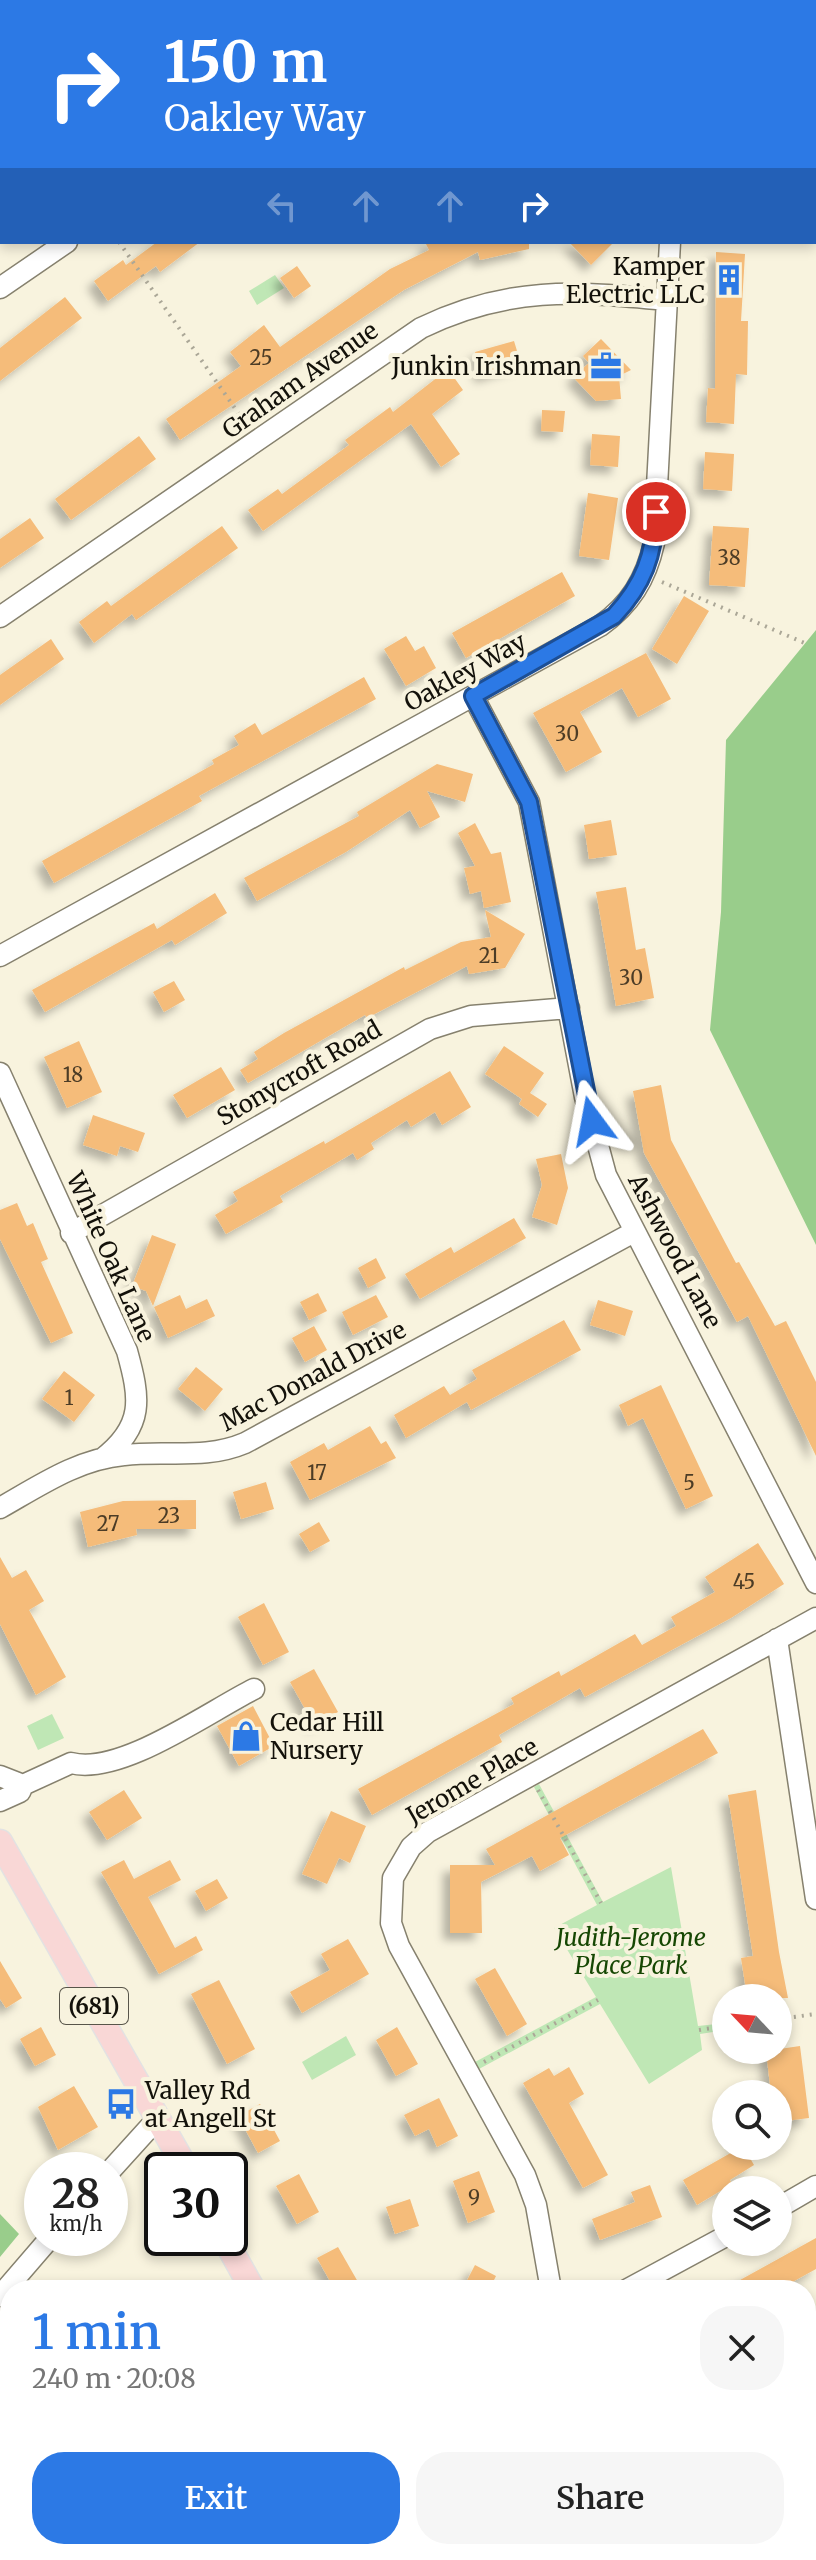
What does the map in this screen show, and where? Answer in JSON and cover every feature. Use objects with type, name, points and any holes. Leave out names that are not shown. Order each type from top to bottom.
[{"type":"main road","name":"(681)","points":[[0,1842],[177,2152]]},
{"type":"main road","points":[[234,2256],[247,2280]]},
{"type":"street","points":[[0,288],[64,244]]},
{"type":"street","name":"Oakley Way","points":[[0,956],[600,626],[632,597],[645,575],[654,543],[670,244]]},
{"type":"street","name":"Graham Avenue","points":[[0,617],[421,328],[452,313],[486,302],[559,292],[667,300]]},
{"type":"street","name":"Ashwood Lane","points":[[473,696],[529,802],[598,1152],[634,1232],[733,1416],[816,1583]]},
{"type":"street","name":"Stonycroft Road","points":[[71,1233],[430,1029],[471,1016],[569,1008]]},
{"type":"street","name":"White Oak Lane","points":[[0,1073],[127,1351],[137,1385],[138,1406],[133,1425],[118,1447],[102,1459]]},
{"type":"street","name":"Mac Donald Drive","points":[[0,1508],[62,1472],[102,1459],[142,1454],[222,1453],[634,1232]]},
{"type":"street","name":"Jerome Place","points":[[549,2280],[536,2205],[525,2175],[399,1946],[391,1923],[393,1878],[411,1847],[428,1832],[816,1618]]},
{"type":"street","points":[[777,1639],[816,1899]]},
{"type":"street","points":[[0,1801],[20,1792],[23,1785],[71,1763],[87,1767],[147,1748],[254,1689]]},
{"type":"street","points":[[0,1776],[23,1785]]},
{"type":"street","points":[[127,2152],[158,2118]]},
{"type":"street","points":[[792,2200],[816,2186]]},
{"type":"street","points":[[645,2280],[712,2244]]},
{"type":"street","points":[[14,2280],[34,2256]]},
{"type":"path","points":[[120,244],[258,441]]},
{"type":"path","points":[[645,575],[807,644]]},
{"type":"path","points":[[530,1776],[601,1903]]},
{"type":"path","points":[[468,2071],[598,2000]]},
{"type":"path","points":[[792,2017],[816,2014]]},
{"type":"path","points":[[699,2030],[712,2028]]},
{"type":"green space","points":[[275,275],[284,288],[257,305],[249,291]]},
{"type":"green space","points":[[816,630],[816,1245],[710,1030],[721,912],[726,740]]},
{"type":"green space","points":[[52,1714],[64,1738],[38,1750],[27,1726]]},
{"type":"green space","name":"Judith-Jerome Place Park","points":[[539,1784],[603,1902],[671,1867],[698,2026],[712,2024],[712,2032],[700,2034],[702,2050],[649,2084],[600,2004],[479,2069],[475,2062],[596,1997],[554,1928],[597,1905],[534,1787]]},
{"type":"green space","points":[[346,2036],[356,2055],[312,2080],[302,2062]]},
{"type":"green space","points":[[0,2214],[19,2234],[0,2257]]},
{"type":"building","points":[[154,244],[197,244],[160,272],[156,266],[108,301],[94,281],[123,260],[126,265]]},
{"type":"building","points":[[426,244],[529,244],[529,249],[480,260],[478,252],[404,290],[180,440],[166,419],[241,366],[230,352],[264,325],[280,347],[390,269],[429,250]]},
{"type":"building","points":[[571,244],[612,244],[591,265]]},
{"type":"building","points":[[716,252],[745,254],[741,321],[748,321],[747,375],[736,374],[734,424],[706,422],[708,388],[715,389]]},
{"type":"building","points":[[297,266],[311,286],[294,298],[280,278]]},
{"type":"building","points":[[65,297],[82,318],[0,381],[0,348]]},
{"type":"building","name":"Junkin Irishman","points":[[601,339],[631,370],[619,376],[621,399],[596,401],[573,377],[589,363],[583,356]]},
{"type":"building","points":[[514,341],[521,364],[482,376],[475,352]]},
{"type":"building","points":[[448,369],[463,390],[432,414],[460,454],[441,467],[411,424],[263,531],[248,510],[278,489],[282,494],[349,445],[345,440],[390,407],[393,412]]},
{"type":"building","points":[[542,410],[565,411],[563,432],[541,431]]},
{"type":"building","points":[[592,434],[620,436],[618,467],[590,465]]},
{"type":"building","points":[[139,436],[156,459],[71,520],[55,499]]},
{"type":"building","points":[[705,452],[734,454],[732,491],[703,489]]},
{"type":"building","points":[[588,493],[618,498],[609,560],[579,556]]},
{"type":"building","points":[[30,518],[44,538],[0,568],[0,539]]},
{"type":"building","points":[[222,526],[238,548],[136,620],[132,614],[94,643],[79,622],[107,601],[111,606]]},
{"type":"building","points":[[713,526],[749,528],[745,587],[709,585]]},
{"type":"building","points":[[562,572],[575,596],[466,658],[452,633]]},
{"type":"building","points":[[684,596],[709,611],[677,664],[652,649]]},
{"type":"building","points":[[406,636],[415,651],[424,646],[436,668],[406,686],[384,649]]},
{"type":"building","points":[[51,639],[64,659],[0,705],[0,675]]},
{"type":"building","points":[[646,653],[671,699],[638,717],[622,688],[580,712],[602,752],[566,772],[533,713]]},
{"type":"building","points":[[364,677],[376,699],[199,796],[202,801],[54,883],[42,861],[214,764],[212,760],[239,745],[234,736],[255,723],[262,735]]},
{"type":"building","points":[[437,764],[473,774],[465,802],[427,791],[440,817],[420,828],[410,810],[346,852],[257,901],[244,878],[359,816],[357,812]]},
{"type":"building","points":[[611,820],[617,855],[589,859],[584,825]]},
{"type":"building","points":[[475,823],[491,854],[501,852],[511,902],[484,908],[481,891],[470,894],[464,868],[475,866],[458,833]]},
{"type":"building","points":[[626,887],[636,950],[645,948],[654,998],[616,1006],[596,892]]},
{"type":"building","points":[[215,893],[227,913],[175,945],[172,940],[45,1012],[32,990],[154,923],[157,929]]},
{"type":"building","points":[[485,910],[525,934],[505,968],[469,974],[467,966],[367,1018],[365,1015],[248,1083],[240,1070],[258,1059],[254,1052],[284,1033],[404,967],[405,970],[461,942],[491,937]]},
{"type":"building","points":[[174,981],[185,1000],[164,1012],[153,992]]},
{"type":"building","points":[[79,1041],[102,1092],[67,1108],[44,1057]]},
{"type":"building","points":[[504,1046],[544,1073],[530,1093],[547,1104],[538,1117],[519,1104],[522,1099],[485,1074]]},
{"type":"building","points":[[221,1067],[235,1090],[187,1118],[173,1095]]},
{"type":"building","points":[[450,1071],[471,1107],[442,1125],[435,1112],[411,1127],[407,1120],[371,1143],[374,1149],[357,1160],[353,1153],[280,1196],[283,1202],[226,1234],[215,1215],[238,1201],[233,1192],[324,1141],[325,1144]]},
{"type":"building","points":[[661,1085],[671,1140],[736,1263],[739,1262],[775,1326],[786,1321],[816,1382],[816,1456],[748,1316],[737,1322],[644,1153],[633,1091]]},
{"type":"building","points":[[93,1115],[145,1133],[138,1152],[120,1146],[117,1156],[83,1145]]},
{"type":"building","points":[[561,1154],[568,1188],[557,1225],[532,1217],[542,1185],[536,1159]]},
{"type":"building","points":[[17,1203],[27,1226],[33,1223],[48,1259],[41,1262],[73,1333],[51,1343],[0,1239],[0,1210]]},
{"type":"building","points":[[514,1218],[526,1238],[420,1299],[405,1274],[451,1247],[454,1253]]},
{"type":"building","points":[[152,1235],[176,1244],[153,1306],[146,1291],[132,1286]]},
{"type":"building","points":[[376,1258],[386,1278],[368,1288],[358,1268]]},
{"type":"building","points":[[318,1293],[327,1311],[309,1320],[300,1302]]},
{"type":"building","points":[[180,1295],[186,1309],[207,1299],[215,1316],[168,1338],[154,1307]]},
{"type":"building","points":[[376,1295],[388,1317],[353,1335],[342,1312]]},
{"type":"building","points":[[598,1300],[633,1311],[625,1336],[590,1325]]},
{"type":"building","points":[[564,1320],[581,1350],[471,1410],[467,1402],[406,1438],[394,1415],[444,1386],[450,1395],[477,1379],[472,1370]]},
{"type":"building","points":[[314,1326],[327,1350],[305,1362],[292,1338]]},
{"type":"building","points":[[196,1367],[223,1389],[205,1411],[178,1389]]},
{"type":"building","points":[[64,1371],[95,1395],[74,1422],[42,1399]]},
{"type":"building","points":[[661,1385],[713,1496],[686,1509],[643,1418],[628,1426],[619,1405]]},
{"type":"building","points":[[370,1426],[381,1444],[386,1441],[396,1458],[310,1500],[290,1462],[324,1443],[328,1450]]},
{"type":"building","points":[[266,1482],[274,1509],[241,1519],[233,1492]]},
{"type":"building","points":[[196,1500],[196,1529],[136,1529],[137,1535],[88,1547],[80,1512],[123,1501]]},
{"type":"building","points":[[319,1522],[330,1541],[310,1552],[299,1534]]},
{"type":"building","points":[[758,1543],[784,1584],[731,1618],[585,1697],[580,1688],[499,1735],[502,1742],[372,1815],[358,1789],[514,1704],[511,1698],[559,1671],[561,1676],[635,1634],[642,1645],[676,1626],[671,1617],[715,1592],[705,1577]]},
{"type":"building","points":[[0,1557],[12,1578],[26,1570],[44,1601],[29,1610],[66,1677],[36,1695],[0,1624]]},
{"type":"building","points":[[264,1603],[289,1652],[263,1665],[238,1617]]},
{"type":"building","points":[[314,1669],[338,1712],[314,1725],[290,1682]]},
{"type":"building","name":"Cedar Hill Nursery","points":[[253,1706],[274,1746],[239,1766],[217,1726]]},
{"type":"building","points":[[703,1729],[718,1753],[560,1838],[569,1855],[540,1871],[532,1856],[481,1882],[482,1933],[450,1933],[450,1865],[495,1865],[486,1849]]},
{"type":"building","points":[[124,1790],[142,1818],[107,1840],[89,1812]]},
{"type":"building","points":[[756,1790],[785,1984],[745,1984],[741,1958],[753,1956],[728,1795]]},
{"type":"building","points":[[331,1811],[366,1826],[350,1863],[339,1858],[327,1884],[302,1874]]},
{"type":"building","points":[[124,1860],[134,1879],[170,1860],[181,1880],[148,1897],[175,1948],[196,1936],[203,1950],[159,1974],[101,1872]]},
{"type":"building","points":[[217,1879],[228,1898],[206,1911],[195,1891]]},
{"type":"building","points":[[348,1939],[369,1974],[302,2013],[290,1992],[330,1970],[321,1954]]},
{"type":"building","points":[[0,1961],[22,1998],[6,2008],[0,1999]]},
{"type":"building","points":[[495,1968],[527,2024],[507,2036],[475,1979]]},
{"type":"building","points":[[219,1980],[255,2049],[227,2064],[191,1994]]},
{"type":"building","points":[[41,2027],[56,2055],[35,2066],[20,2039]]},
{"type":"building","points":[[397,2027],[418,2064],[396,2076],[376,2040]]},
{"type":"building","points":[[800,2046],[809,2118],[792,2120],[792,2080],[769,2080],[768,2064],[792,2064],[792,2047]]},
{"type":"building","points":[[569,2067],[584,2094],[569,2103],[608,2175],[583,2188],[523,2083],[549,2068],[554,2076]]},
{"type":"building","points":[[74,2086],[98,2127],[58,2150],[38,2107]]},
{"type":"building","points":[[439,2098],[458,2136],[437,2147],[429,2129],[415,2136],[404,2115]]},
{"type":"building","points":[[260,2104],[280,2141],[258,2153],[238,2116]]},
{"type":"building","points":[[718,2160],[751,2160],[754,2165],[736,2176],[712,2176],[712,2196],[697,2205],[683,2180]]},
{"type":"building","points":[[479,2171],[495,2212],[468,2223],[453,2181]]},
{"type":"building","points":[[299,2174],[319,2212],[297,2224],[276,2186]]},
{"type":"building","points":[[650,2185],[662,2217],[600,2240],[592,2219],[635,2202],[631,2192]]},
{"type":"building","points":[[410,2199],[419,2226],[395,2234],[386,2207]]},
{"type":"building","points":[[816,2238],[816,2269],[796,2280],[740,2280],[783,2256],[792,2256],[792,2251]]},
{"type":"building","points":[[338,2247],[357,2280],[329,2280],[317,2258]]},
{"type":"building","points":[[475,2265],[496,2276],[494,2280],[467,2280]]},
{"type":"place","name":"Kamper Electric LLC","points":[[729,280]]},
{"type":"place","name":"Junkin Irishman","points":[[606,366]]},
{"type":"place","name":"Cedar Hill Nursery","points":[[246,1736]]},
{"type":"place","name":"Valley Rd at Angell St","points":[[121,2104]]},
{"type":"route","points":[[592,1121],[529,802],[473,696],[614,616],[632,597],[645,575],[654,543],[656,512]]}]
